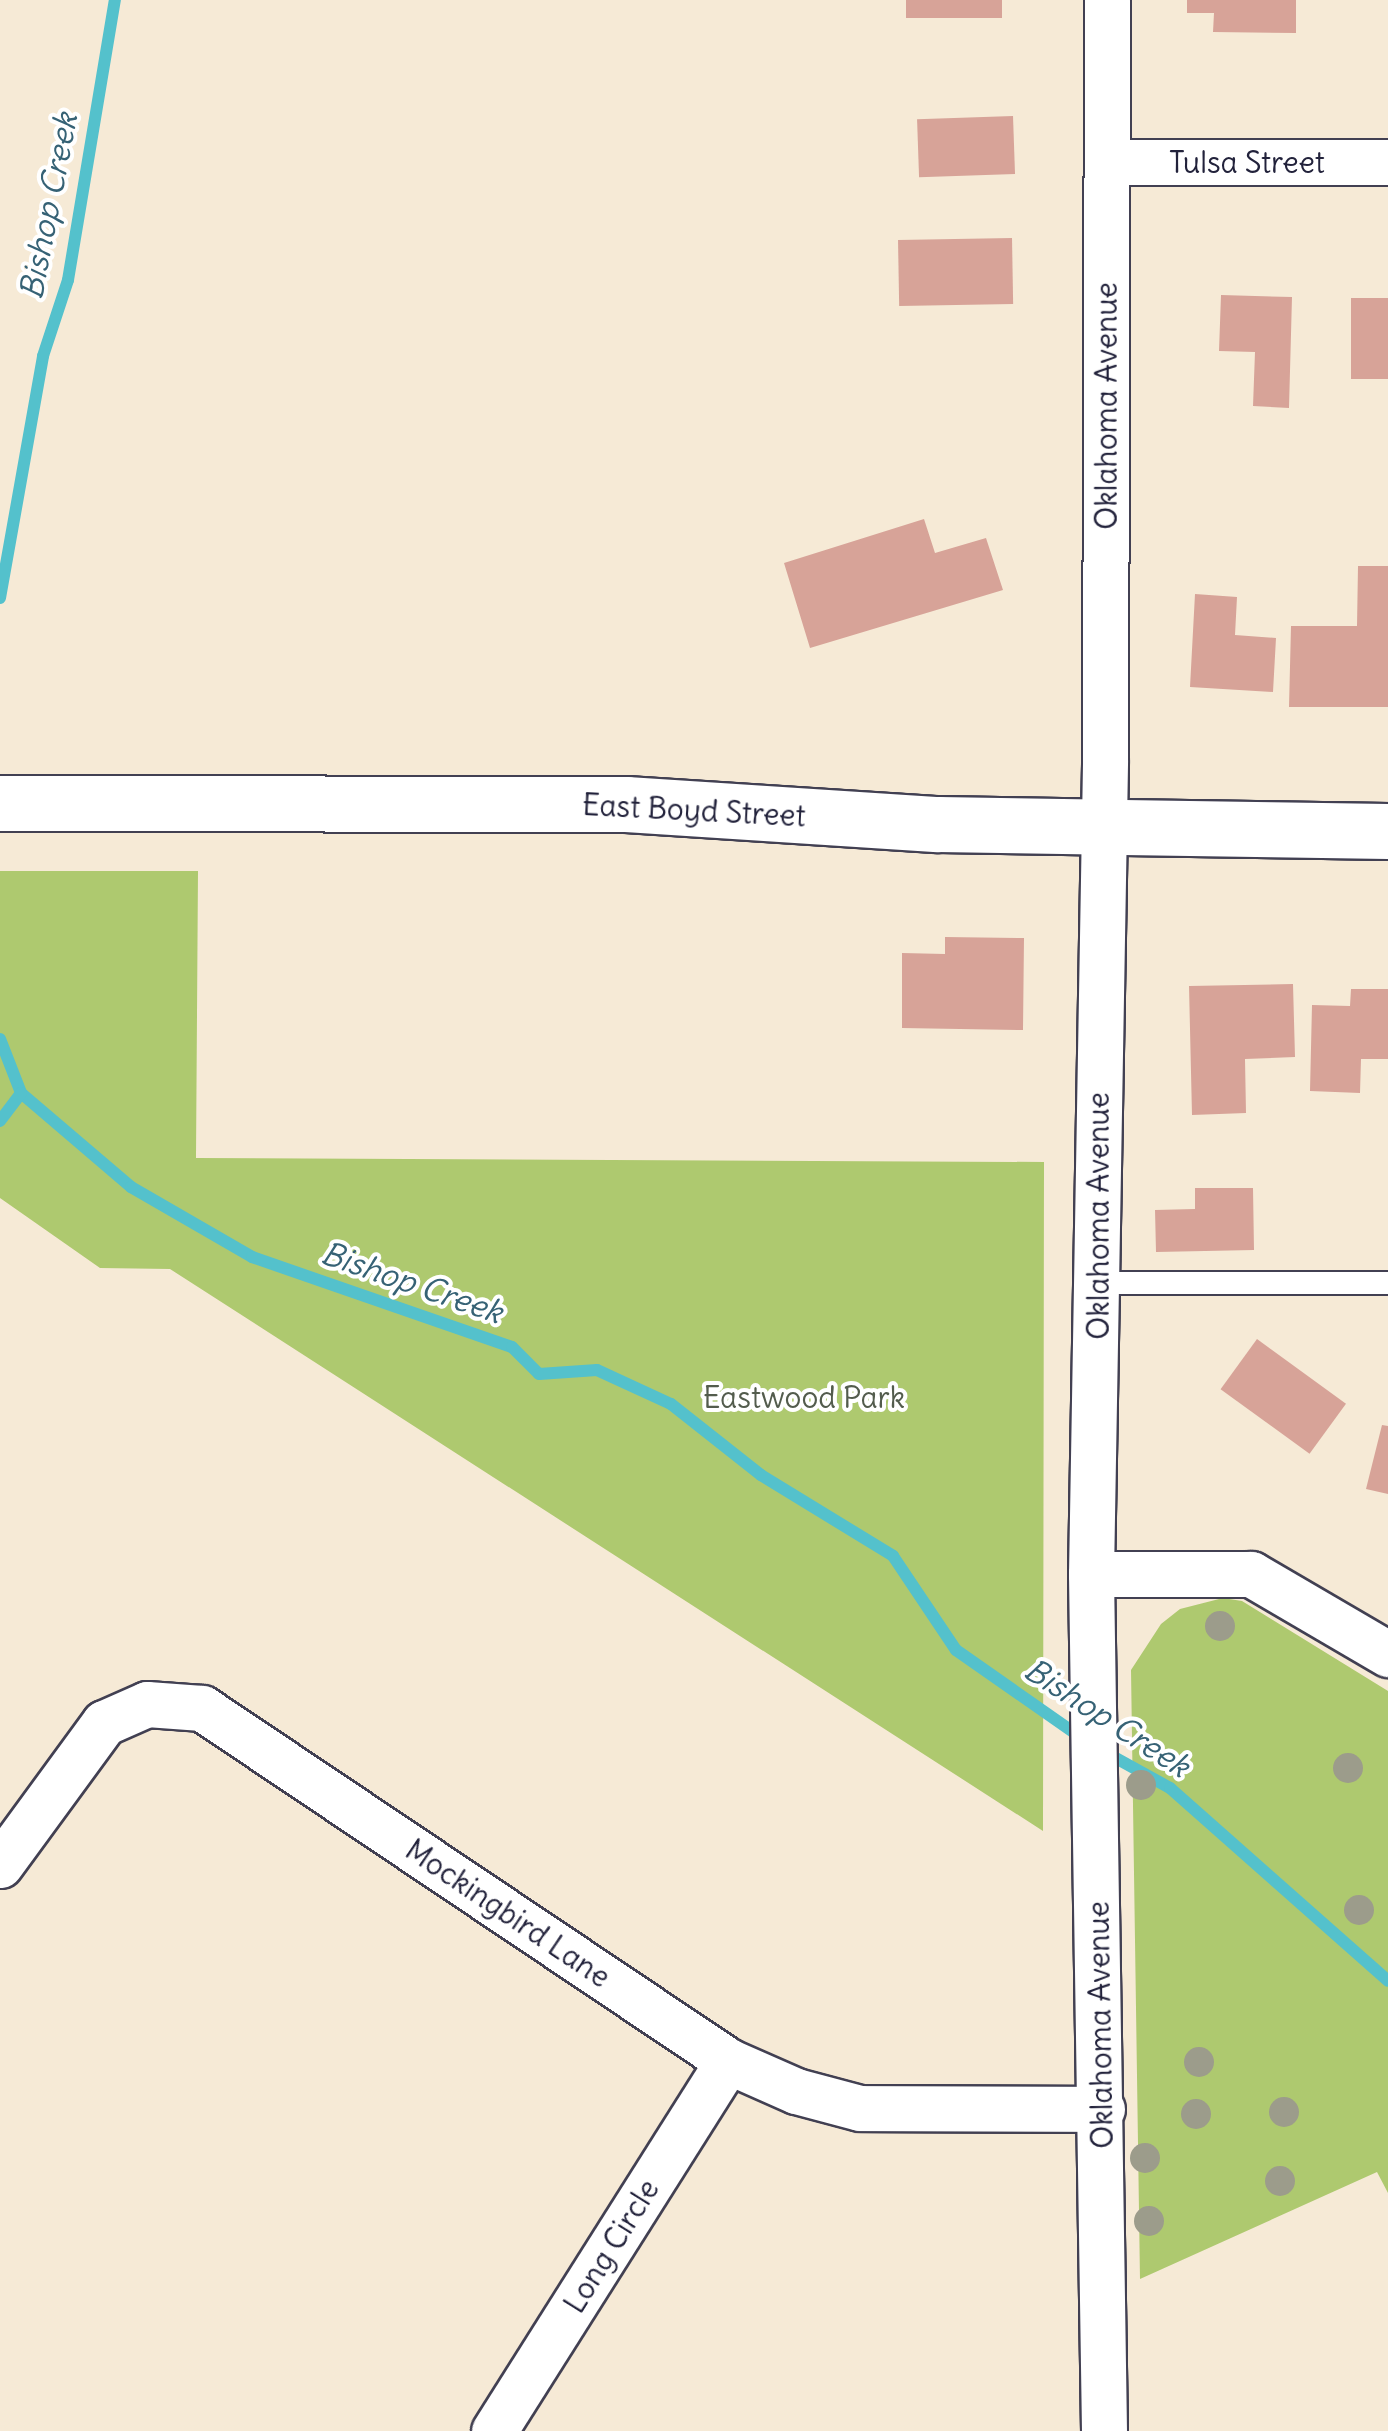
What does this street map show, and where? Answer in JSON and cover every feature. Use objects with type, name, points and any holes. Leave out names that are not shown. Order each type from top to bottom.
[{"type":"street","name":"Oklahoma Avenue","points":[[1104,2431],[1102,2109],[1090,1574],[1103,828],[1107,0]]},
{"type":"street","name":"Tulsa Street","points":[[1107,162],[1388,162]]},
{"type":"street","name":"East Boyd Street","points":[[0,803],[626,804],[1103,828],[1388,831]]},
{"type":"street","points":[[1090,1574],[1250,1574],[1388,1654]]},
{"type":"street","name":"Mockingbird Lane","points":[[0,1865],[104,1722],[147,1704],[202,1708],[348,1801],[728,2060],[796,2091],[860,2108],[1102,2109]]},
{"type":"street","name":"Long Circle","points":[[494,2431],[728,2060]]},
{"type":"lane","points":[[1098,1283],[1388,1283]]},
{"type":"green space","name":"Eastwood Park","points":[[0,871],[198,871],[196,1158],[1044,1162],[1043,1831],[170,1269],[100,1268],[0,1198]]},
{"type":"green space","points":[[1223,1598],[1242,1601],[1388,1691],[1388,2193],[1377,2172],[1140,2279],[1131,1670],[1161,1624],[1180,1609]]},
{"type":"building","points":[[906,0],[1002,0],[1002,18],[906,18]]},
{"type":"building","points":[[1187,0],[1296,0],[1296,33],[1213,32],[1214,13],[1187,13]]},
{"type":"building","points":[[1013,116],[1015,174],[919,177],[917,119]]},
{"type":"building","points":[[1012,238],[1013,304],[899,306],[898,240]]},
{"type":"building","points":[[1221,295],[1292,297],[1289,408],[1253,406],[1255,352],[1219,351]]},
{"type":"building","points":[[1351,298],[1388,298],[1388,379],[1351,379]]},
{"type":"building","points":[[924,519],[935,553],[986,538],[1003,590],[810,648],[784,563]]},
{"type":"building","points":[[1358,566],[1388,566],[1388,707],[1289,707],[1291,626],[1357,626]]},
{"type":"building","points":[[1195,594],[1237,597],[1235,635],[1276,638],[1273,692],[1190,687]]},
{"type":"building","points":[[945,937],[1024,938],[1023,1030],[902,1028],[902,953],[945,954]]},
{"type":"building","points":[[1293,984],[1295,1057],[1245,1059],[1246,1113],[1192,1115],[1189,986]]},
{"type":"building","points":[[1351,989],[1388,989],[1388,1059],[1361,1059],[1360,1093],[1310,1091],[1312,1005],[1350,1006]]},
{"type":"building","points":[[1195,1188],[1253,1188],[1254,1250],[1156,1252],[1155,1210],[1195,1209]]},
{"type":"building","points":[[1257,1339],[1346,1404],[1310,1454],[1221,1389]]},
{"type":"building","points":[[1382,1425],[1388,1426],[1388,1494],[1366,1489]]},
{"type":"waterway","name":"Bishop Creek","points":[[0,598],[43,356],[68,280],[115,0]]},
{"type":"waterway","name":"Bishop Creek","points":[[0,1039],[21,1093],[131,1187],[252,1257],[512,1347],[539,1374],[597,1370],[671,1404],[761,1475],[893,1556],[956,1650],[1086,1741]]},
{"type":"waterway","points":[[0,1121],[21,1093]]},
{"type":"waterway","name":"Bishop Creek","points":[[1103,1751],[1170,1788],[1388,1981]]}]
